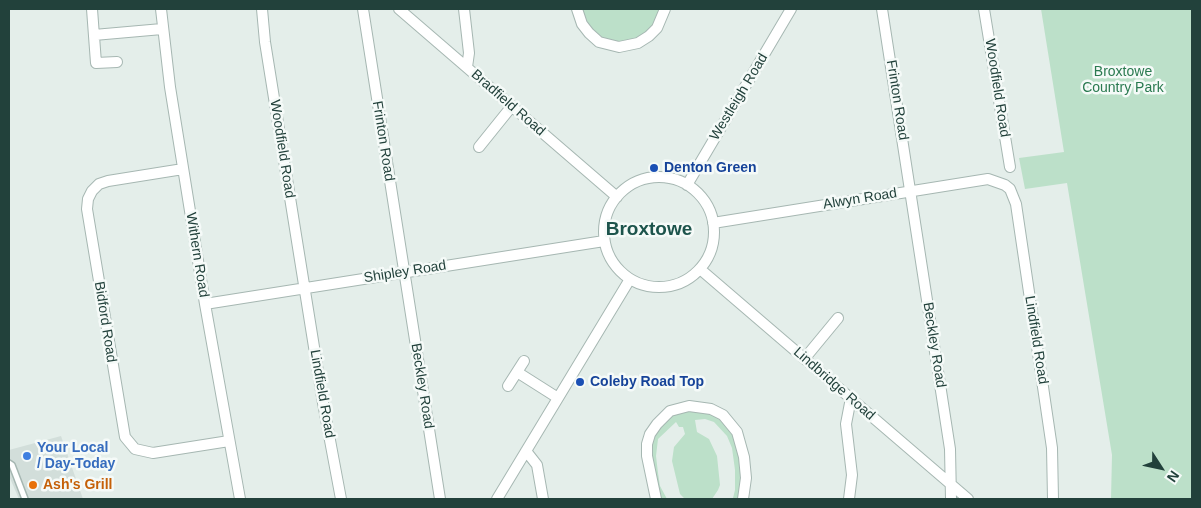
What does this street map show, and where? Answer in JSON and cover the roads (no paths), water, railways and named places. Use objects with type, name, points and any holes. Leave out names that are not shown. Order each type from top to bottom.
[{"type":"street","points":[[92,9],[96,63],[117,62]]},
{"type":"street","name":"Withern Road","points":[[161,9],[162,29],[183,169],[240,499]]},
{"type":"street","name":"Woodfield Road","points":[[262,9],[265,42],[305,288]]},
{"type":"street","name":"Frinton Road","points":[[363,9],[404,272]]},
{"type":"street","name":"Bradfield Road","points":[[400,9],[617,197]]},
{"type":"street","points":[[464,9],[469,54],[466,67]]},
{"type":"street","points":[[577,9],[582,24],[599,42],[619,47],[638,43],[648,36],[657,28],[665,9]]},
{"type":"street","name":"Westleigh Road","points":[[687,185],[791,9]]},
{"type":"street","name":"Frinton Road","points":[[882,9],[911,191]]},
{"type":"street","name":"Woodfield Road","points":[[984,9],[1010,167]]},
{"type":"street","points":[[94,35],[162,29]]},
{"type":"street","points":[[479,147],[512,106]]},
{"type":"street","name":"Bidford Road","points":[[183,169],[108,181],[99,184],[92,191],[88,199],[87,209],[110,352],[125,437],[136,449],[153,453],[229,441]]},
{"type":"street","points":[[662,177],[687,185],[699,195],[708,207],[713,223],[711,249],[700,268],[686,280],[667,287],[651,287],[630,279],[617,268],[609,256],[604,241],[606,216],[617,197],[626,188],[641,180],[662,177]]},
{"type":"street","name":"Alwyn Road","points":[[713,223],[988,178],[1005,185]]},
{"type":"street","name":"Lindfield Road","points":[[1005,185],[1010,190],[1016,204],[1052,448],[1053,499]]},
{"type":"street","name":"Beckley Road","points":[[911,191],[950,449],[951,499]]},
{"type":"street","name":"Shipley Road","points":[[205,304],[604,241]]},
{"type":"street","name":"Lindbridge Road","points":[[700,268],[968,499]]},
{"type":"street","name":"Beckley Road","points":[[404,272],[440,499]]},
{"type":"street","points":[[498,499],[630,279]]},
{"type":"street","name":"Lindfield Road","points":[[305,288],[323,403],[341,499]]},
{"type":"street","points":[[805,358],[838,318]]},
{"type":"street","points":[[508,386],[524,361]]},
{"type":"street","points":[[517,372],[558,398]]},
{"type":"street","points":[[850,499],[852,474],[846,424],[851,398]]},
{"type":"street","points":[[656,499],[647,456],[650,434],[670,411],[689,406],[712,409],[722,416],[736,432],[745,464],[746,478],[743,499]]},
{"type":"street","points":[[526,451],[536,465],[543,499]]},
{"type":"lane","points":[[9,463],[12,465],[25,499]]},
{"type":"place","name":"Denton Green","points":[[654,168]]},
{"type":"place","name":"Coleby Road Top","points":[[580,382]]},
{"type":"place","name":"Your Local / Day-Today","points":[[27,456]]},
{"type":"place","name":"Ash's Grill","points":[[33,485]]},
{"type":"district","name":"Broxtowe","points":[[649,230]]},
{"type":"park label","name":"Broxtowe Country Park","points":[[1123,80]]}]
